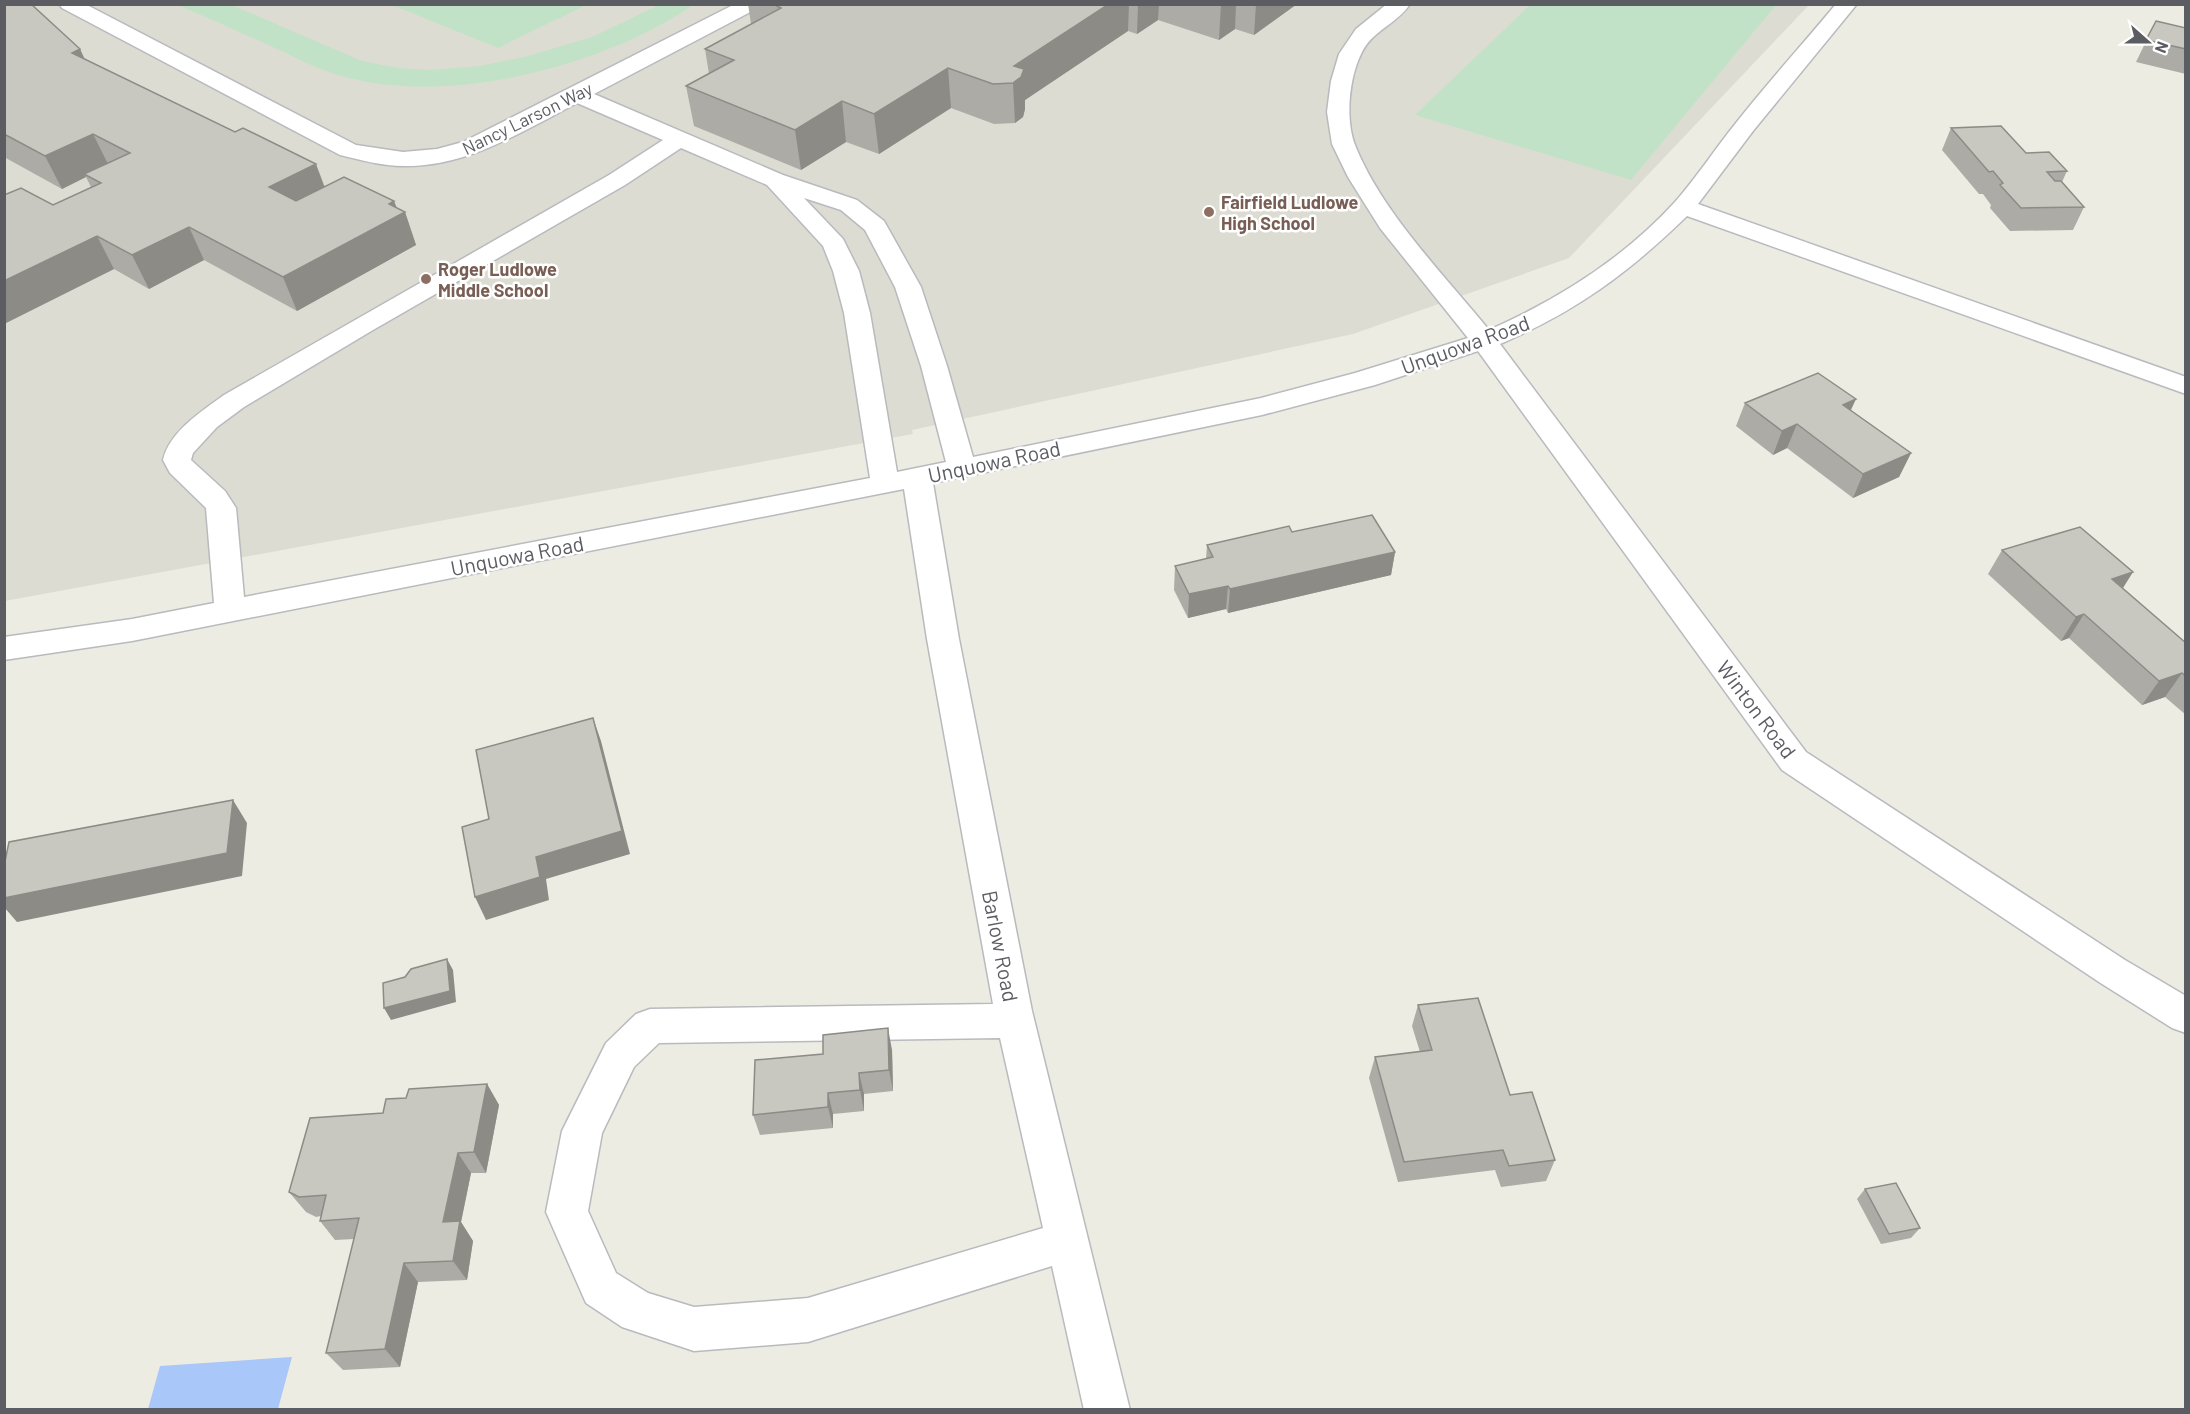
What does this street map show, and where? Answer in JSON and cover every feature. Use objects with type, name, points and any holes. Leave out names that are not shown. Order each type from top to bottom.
[{"type":"street","name":"Nancy Larson Way","points":[[69,4],[348,150],[375,158],[397,161],[445,156],[490,139],[751,4]]},
{"type":"street","name":"Winton Road","points":[[1400,4],[1363,33],[1350,54],[1342,81],[1338,112],[1343,144],[1360,177],[1389,223],[1484,341],[1794,761],[2112,971],[2186,1016]]},
{"type":"street","name":"Unquowa Road","points":[[4,649],[132,630],[901,481],[1263,406],[1365,379],[1484,341],[1533,320],[1591,286],[1641,247],[1683,207],[1746,126],[1847,4]]},
{"type":"street","points":[[576,94],[775,180],[849,205],[875,226],[908,287],[934,366],[962,467]]},
{"type":"street","points":[[230,611],[225,580],[224,521],[221,508],[215,498],[180,466],[177,459],[179,452],[207,421],[234,400],[334,341],[498,250],[658,155],[680,138]]},
{"type":"street","name":"Barlow Road","points":[[775,180],[834,244],[846,271],[943,639],[1016,1021],[1107,1410]]},
{"type":"street","points":[[1683,207],[2186,386]]},
{"type":"street","points":[[1016,1021],[650,1026],[620,1055],[582,1131],[567,1212],[600,1288],[638,1312],[694,1329],[808,1320],[1067,1241]]},
{"type":"shaded area","points":[[5,5],[1809,5],[1569,258],[1353,334],[912,430],[913,434],[5,601]]},
{"type":"green space","points":[[178,5],[232,5],[362,61],[398,68],[430,70],[480,66],[528,56],[592,37],[659,5],[693,5],[657,27],[616,46],[572,62],[525,75],[478,83],[432,87],[387,85],[345,77],[310,65]]},
{"type":"green space","points":[[392,5],[586,5],[498,48]]},
{"type":"green space","points":[[1530,5],[1776,5],[1631,180],[1415,115]]},
{"type":"water","points":[[292,1357],[278,1409],[148,1409],[160,1366]]},
{"type":"building","points":[[4,4],[31,4],[80,49],[72,53],[235,132],[243,128],[316,164],[269,187],[296,201],[344,177],[394,201],[389,204],[405,212],[283,277],[189,227],[132,255],[97,236],[4,281],[4,195],[21,188],[53,205],[101,183],[84,174],[130,153],[93,134],[45,156],[4,134]]},
{"type":"building","points":[[773,4],[1109,4],[1014,66],[1024,69],[1021,77],[1013,83],[993,84],[948,68],[874,114],[842,101],[795,130],[686,86],[734,60],[705,49],[781,8]]},
{"type":"building","points":[[2156,21],[2186,28],[2186,49],[2146,40]]},
{"type":"building","points":[[2001,126],[2026,153],[2049,152],[2067,171],[2047,172],[2055,181],[2061,181],[2084,207],[2021,208],[2000,185],[2003,183],[1993,171],[1989,172],[1951,128]]},
{"type":"building","points":[[1818,373],[1856,399],[1843,405],[1911,453],[1863,474],[1797,424],[1782,431],[1745,403]]},
{"type":"building","points":[[1372,515],[1395,552],[1230,589],[1228,586],[1189,594],[1175,566],[1213,557],[1207,545],[1289,526],[1292,532]]},
{"type":"building","points":[[2080,527],[2133,572],[2112,579],[2186,643],[2186,676],[2182,673],[2159,681],[2084,614],[2076,617],[2002,550]]},
{"type":"building","points":[[593,718],[622,831],[536,857],[540,877],[475,897],[462,827],[489,819],[476,750]]},
{"type":"building","points":[[233,800],[227,853],[4,898],[4,866],[9,842]]},
{"type":"building","points":[[447,959],[450,991],[384,1008],[383,983],[405,977],[411,969]]},
{"type":"building","points":[[1478,998],[1510,1095],[1532,1092],[1555,1160],[1509,1166],[1503,1150],[1404,1162],[1375,1057],[1432,1050],[1418,1005]]},
{"type":"building","points":[[888,1028],[889,1070],[859,1073],[860,1090],[828,1093],[828,1107],[753,1115],[755,1060],[823,1054],[823,1035]]},
{"type":"building","points":[[487,1084],[474,1152],[458,1153],[443,1222],[460,1221],[453,1261],[404,1263],[385,1349],[326,1353],[359,1218],[320,1221],[326,1195],[299,1197],[289,1192],[310,1118],[383,1113],[386,1099],[406,1098],[409,1089]]},
{"type":"building","points":[[1896,1183],[1920,1228],[1889,1234],[1865,1189]]},
{"type":"place","name":"Fairfield Ludlowe High School","points":[[1209,212]]},
{"type":"place","name":"Roger Ludlowe Middle School","points":[[426,279]]}]
